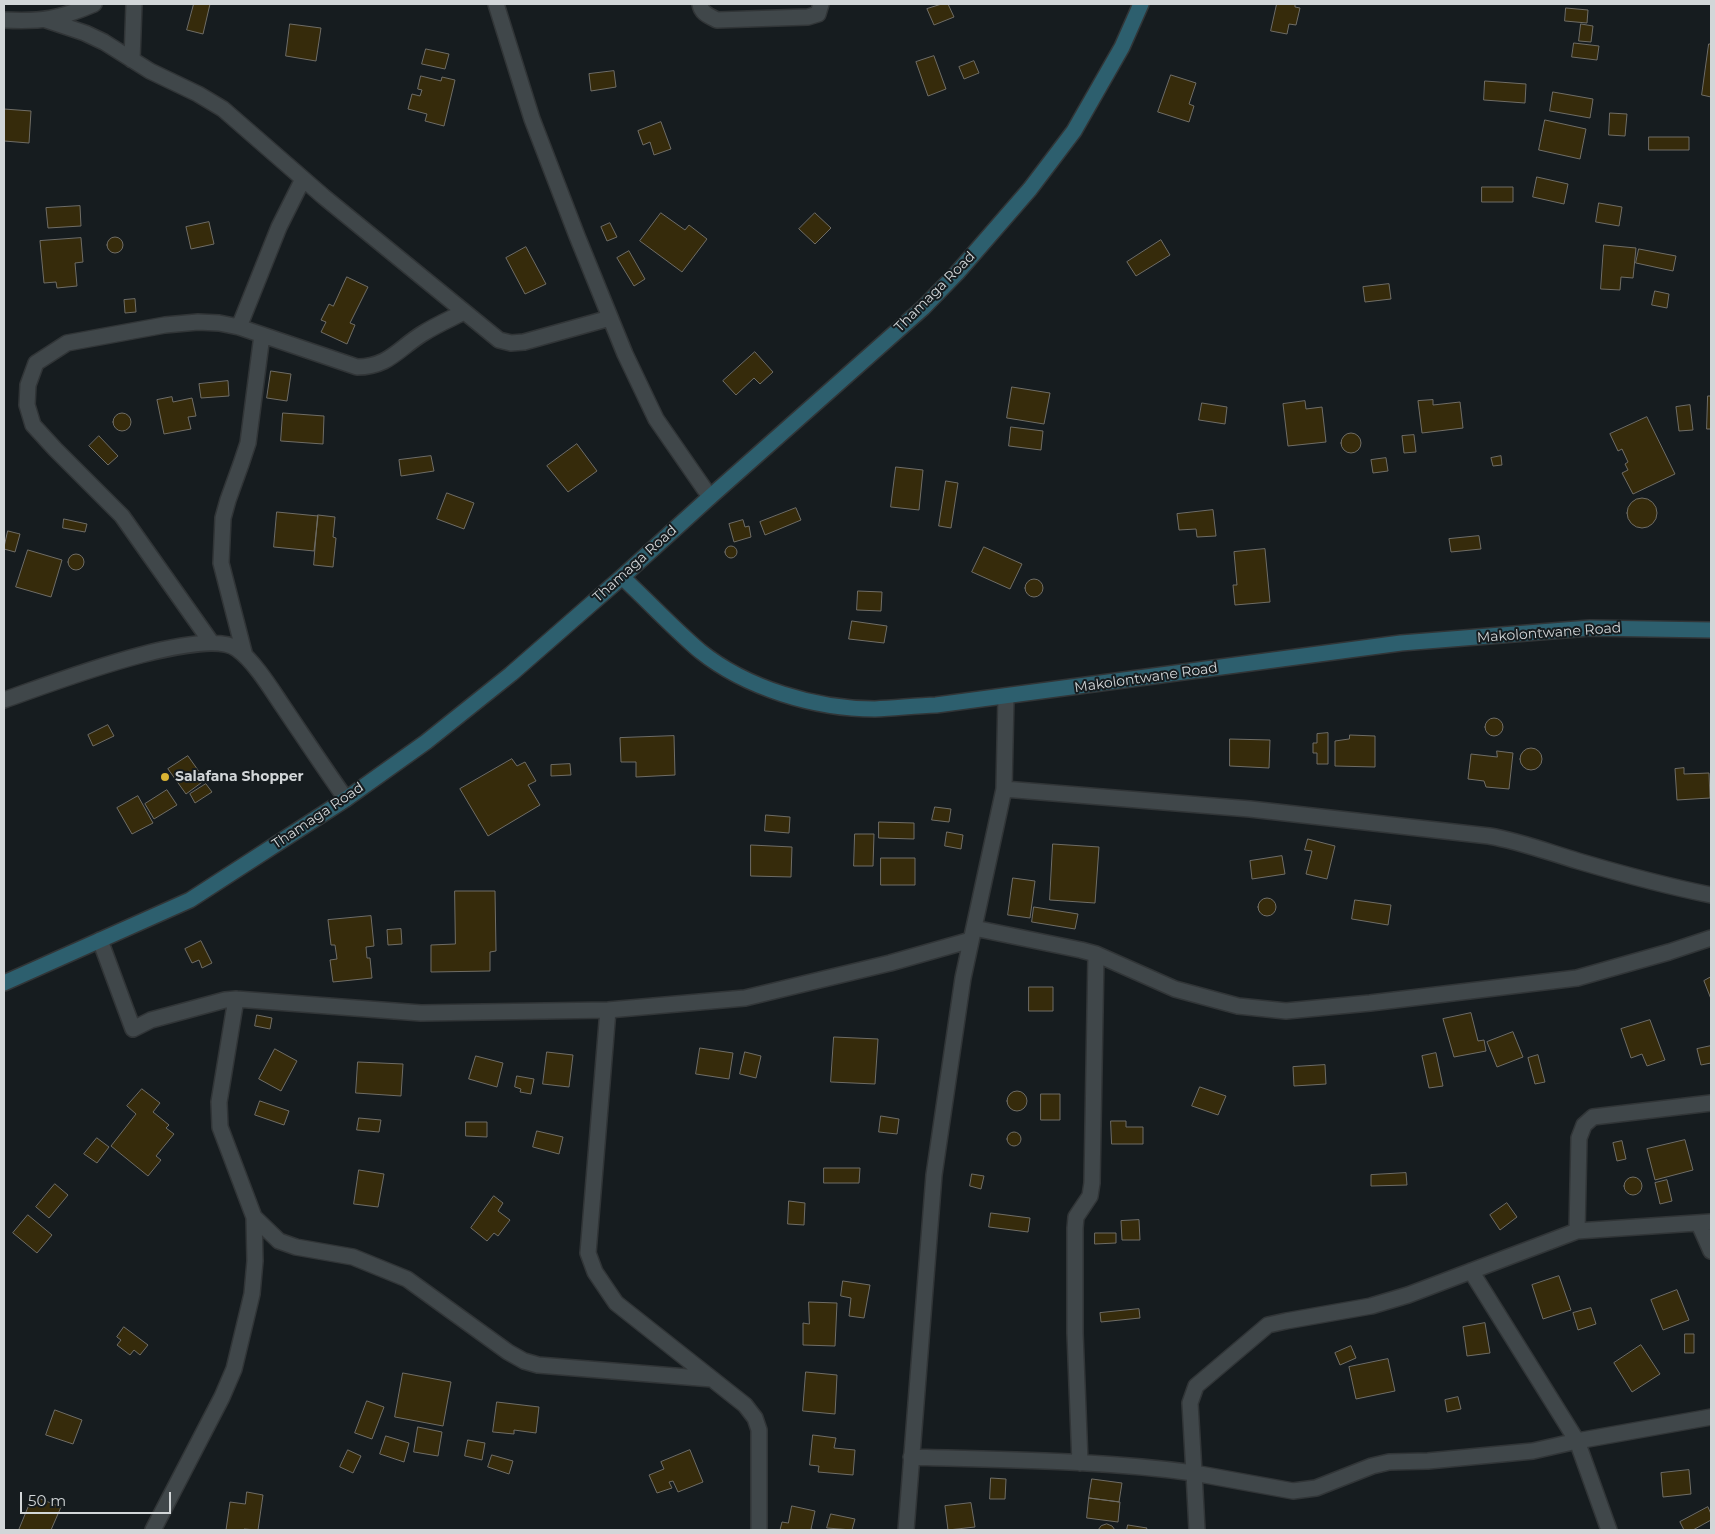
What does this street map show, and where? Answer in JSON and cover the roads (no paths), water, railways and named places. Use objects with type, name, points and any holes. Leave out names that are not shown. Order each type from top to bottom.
[{"type":"main road","name":"Thamaga Road","points":[[4,983],[190,900],[346,799],[426,742],[495,686],[622,577],[923,308],[957,273],[1030,189],[1074,131],[1122,47],[1141,4]]},
{"type":"main road","name":"Makolontwane Road","points":[[622,577],[701,651],[742,678],[789,696],[831,706],[874,709],[936,705],[1401,644],[1590,628],[1711,630]]},
{"type":"street","points":[[4,20],[46,20],[67,15],[94,4]]},
{"type":"street","points":[[132,60],[134,4]]},
{"type":"street","points":[[496,4],[532,119],[624,354],[656,420],[710,497]]},
{"type":"street","points":[[700,4],[700,9],[707,16],[716,20],[808,17],[818,14],[821,4]]},
{"type":"street","points":[[46,20],[85,33],[104,42],[150,71],[223,108],[304,179],[499,340],[511,343],[524,342],[610,318]]},
{"type":"street","points":[[239,327],[279,227],[304,179]]},
{"type":"street","points":[[212,642],[122,516],[33,425],[27,406],[28,385],[36,363],[66,344],[165,325],[198,322],[219,323],[239,327],[357,367],[371,367],[383,362],[436,326],[464,312]]},
{"type":"street","points":[[245,656],[222,563],[223,518],[248,444],[262,335]]},
{"type":"street","points":[[4,700],[148,652],[212,642],[226,643],[236,648],[245,656],[272,690],[346,799]]},
{"type":"street","points":[[906,1530],[934,1175],[963,978],[1004,789],[1006,696]]},
{"type":"street","points":[[1004,789],[1250,809],[1489,836],[1507,839],[1680,889],[1711,895]]},
{"type":"street","points":[[100,940],[133,1029],[151,1020],[225,1000],[236,999],[421,1013],[608,1010],[745,998],[890,963],[972,934],[1096,954],[1175,989],[1238,1006],[1286,1011],[1370,1003],[1577,978],[1711,938]]},
{"type":"street","points":[[1080,1463],[1075,1333],[1075,1228],[1076,1217],[1090,1196],[1092,1183],[1096,954]]},
{"type":"street","points":[[152,1530],[222,1397],[234,1369],[252,1294],[255,1261],[254,1217],[220,1127],[218,1116],[236,999]]},
{"type":"street","points":[[608,1010],[588,1253],[595,1272],[616,1302],[745,1405],[755,1418],[759,1430],[759,1530]]},
{"type":"street","points":[[1577,1231],[1579,1138],[1584,1125],[1593,1117],[1711,1103]]},
{"type":"street","points":[[254,1217],[279,1241],[296,1247],[353,1257],[407,1279],[508,1352],[524,1361],[538,1365],[712,1379]]},
{"type":"street","points":[[1197,1530],[1190,1403],[1196,1386],[1268,1325],[1371,1306],[1577,1231],[1705,1223],[1711,1251]]},
{"type":"street","points":[[1471,1271],[1577,1441],[1609,1530]]},
{"type":"street","points":[[911,1457],[1159,1468],[1292,1490],[1316,1488],[1372,1466],[1389,1462],[1428,1462],[1533,1451],[1577,1441],[1711,1417]]},
{"type":"place","name":"Salafana Shopper","points":[[165,777]]}]
